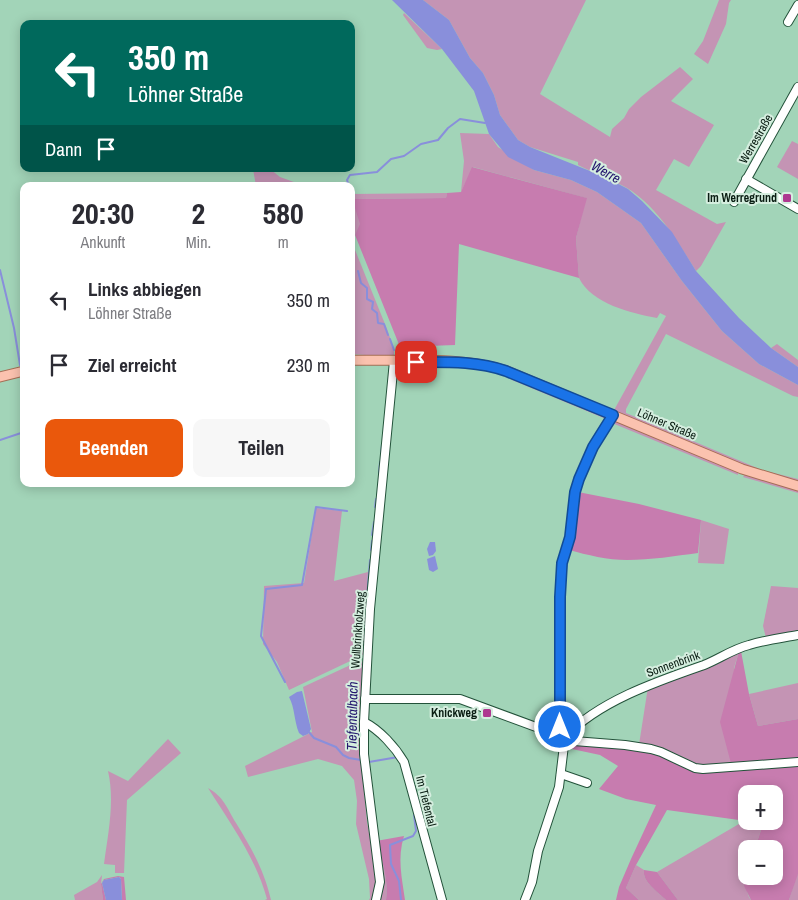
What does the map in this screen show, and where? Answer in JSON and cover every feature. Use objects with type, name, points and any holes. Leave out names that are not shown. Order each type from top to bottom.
[{"type":"main road","name":"Löhner Straße","points":[[355,360],[464,362],[489,366],[506,371],[742,469],[798,486]]},
{"type":"main road","points":[[0,377],[20,372]]},
{"type":"street","points":[[788,22],[798,6]]},
{"type":"street","name":"Werrestraße","points":[[734,202],[797,92]]},
{"type":"street","points":[[746,180],[798,209]]},
{"type":"street","name":"Wullbrinkholzweg","points":[[376,900],[380,882],[364,754],[364,722],[376,534],[394,361]]},
{"type":"street","points":[[525,900],[532,882],[538,851],[562,774],[560,597],[562,563],[570,537],[575,492],[579,479],[593,447],[613,415]]},
{"type":"street","name":"Sonnenbrink","points":[[563,736],[575,726],[643,687],[706,664],[749,645],[798,635]]},
{"type":"street","points":[[365,699],[460,699],[574,741],[616,744],[662,752],[696,768],[798,762]]},
{"type":"street","name":"Im Tiefental","points":[[364,722],[371,726],[404,762],[442,900]]},
{"type":"street","points":[[562,774],[587,783]]},
{"type":"shaded area","points":[[423,0],[586,0],[540,94],[610,137],[612,129],[624,118],[629,109],[641,97],[680,67],[693,79],[671,101],[714,125],[689,167],[674,159],[656,190],[717,224],[726,222],[701,266],[696,271],[666,225],[648,205],[627,188],[578,165],[578,162],[530,147],[518,140],[500,115],[494,95],[483,73],[470,58],[449,20]]},
{"type":"shaded area","points":[[719,0],[731,0],[726,24],[708,64],[694,54],[703,41]]},
{"type":"shaded area","points":[[404,13],[442,49],[427,48],[403,15]]},
{"type":"shaded area","points":[[460,133],[489,134],[498,147],[534,170],[571,180],[597,192],[641,223],[682,281],[722,331],[759,364],[798,385],[798,397],[793,396],[666,334],[626,409],[626,413],[762,470],[798,479],[798,482],[744,466],[613,412],[666,316],[660,313],[657,318],[624,310],[603,301],[585,287],[579,278],[576,238],[586,198],[473,167],[461,192],[464,161]]},
{"type":"shaded area","points":[[792,141],[798,144],[798,179],[777,167]]},
{"type":"shaded area","points":[[472,167],[587,198],[576,238],[579,278],[459,244],[455,345],[400,347],[355,235],[360,224],[355,208],[355,199],[446,198],[447,193],[461,192]]},
{"type":"shaded area","points":[[254,172],[274,172],[280,177],[294,182],[255,182]]},
{"type":"shaded area","points":[[447,193],[446,198],[355,199],[355,194]]},
{"type":"shaded area","points":[[355,207],[361,224],[355,235]]},
{"type":"shaded area","points":[[355,250],[387,329],[394,349],[394,357],[355,354]]},
{"type":"shaded area","points":[[777,344],[798,360],[798,367],[771,348]]},
{"type":"shaded area","points":[[510,376],[605,415],[606,419],[512,380],[509,378]]},
{"type":"shaded area","points":[[618,421],[738,472],[738,475],[612,423]]},
{"type":"shaded area","points":[[746,473],[798,489],[798,493],[743,477]]},
{"type":"shaded area","points":[[578,492],[639,504],[701,520],[698,553],[654,559],[627,560],[598,557],[569,550]]},
{"type":"shaded area","points":[[316,508],[342,511],[334,581],[368,572],[363,655],[289,690],[277,662],[263,644],[264,586],[304,583]]},
{"type":"shaded area","points":[[701,520],[729,529],[724,564],[698,563]]},
{"type":"shaded area","points":[[771,586],[798,588],[798,632],[766,638],[763,626]]},
{"type":"shaded area","points":[[739,651],[734,668],[733,771],[710,771],[638,751],[648,687]]},
{"type":"shaded area","points":[[739,651],[741,651],[749,694],[758,726],[798,719],[798,874],[789,900],[751,900],[744,886],[783,885],[783,840],[758,840],[761,830],[783,830],[783,785],[738,785],[738,820],[667,810],[636,865],[626,888],[639,900],[616,900],[619,887],[656,805],[626,799],[599,789],[618,766],[600,755],[572,749],[573,743],[650,752],[710,771],[733,771],[720,722]]},
{"type":"shaded area","points":[[359,661],[363,662],[359,738],[367,822],[378,883],[374,900],[369,900],[369,879],[356,824],[357,801],[354,780],[342,766],[318,759],[248,777],[245,766],[312,732],[303,687]]},
{"type":"shaded area","points":[[798,683],[798,719],[758,726],[749,694]]},
{"type":"shaded area","points":[[168,739],[181,753],[127,800],[124,873],[115,873],[115,865],[104,864],[111,806],[108,771],[128,781]]},
{"type":"shaded area","points":[[208,788],[225,803],[247,842],[261,869],[271,900],[265,900],[267,899],[262,884],[249,855]]},
{"type":"shaded area","points":[[738,825],[738,830],[761,830],[758,840],[738,840],[738,885],[746,885],[748,896],[751,900],[678,900],[657,872]]},
{"type":"shaded area","points":[[404,836],[400,860],[405,900],[386,900],[386,878],[376,841]]},
{"type":"shaded area","points":[[376,841],[386,878],[386,900],[379,900]]},
{"type":"shaded area","points":[[636,865],[644,870],[645,879],[666,900],[639,900],[626,888]]},
{"type":"shaded area","points":[[644,870],[657,872],[678,900],[666,900],[645,879]]},
{"type":"shaded area","points":[[102,875],[103,900],[75,900],[74,895],[97,882]]},
{"type":"shaded area","points":[[797,875],[798,900],[789,900]]},
{"type":"shaded area","points":[[118,876],[124,877],[126,900],[122,900],[121,879],[119,877],[104,880],[102,883],[106,900],[103,900],[101,884],[104,879]]},
{"type":"water","points":[[392,0],[423,0],[449,20],[470,58],[483,73],[494,95],[500,115],[518,140],[530,147],[605,177],[628,189],[642,201],[672,232],[696,271],[739,318],[771,348],[798,367],[798,385],[759,364],[722,331],[682,281],[641,223],[597,192],[571,180],[534,170],[508,157],[489,134],[474,91],[442,49]]},
{"type":"water","points":[[430,542],[435,542],[436,551],[433,555],[429,556],[427,549]]},
{"type":"water","points":[[435,556],[438,569],[433,572],[429,570],[427,559]]},
{"type":"water","points":[[302,691],[311,729],[308,734],[303,736],[299,733],[289,697]]},
{"type":"water","points":[[119,877],[121,879],[122,900],[106,900],[102,883],[104,880]]},
{"type":"waterway","name":"Tiefentalbach","points":[[348,182],[350,175],[377,172],[391,159],[404,156],[421,144],[438,140],[448,128],[460,119],[485,123]]},
{"type":"waterway","points":[[0,270],[14,328],[20,365]]},
{"type":"waterway","name":"Tiefentalbach","points":[[358,271],[361,283],[367,288],[367,299],[373,302],[372,309],[377,313],[378,323],[384,324],[388,335]]},
{"type":"waterway","name":"Tiefentalbach","points":[[390,339],[394,350]]},
{"type":"waterway","points":[[0,440],[20,433]]},
{"type":"waterway","name":"Tiefentalbach","points":[[381,456],[382,444]]},
{"type":"waterway","name":"Tiefentalbach","points":[[379,473],[380,462]]},
{"type":"waterway","name":"Tiefentalbach","points":[[375,507],[376,499]]},
{"type":"waterway","name":"Tiefentalbach","points":[[285,682],[261,636],[266,589],[302,585],[316,507],[347,511]]},
{"type":"waterway","name":"Tiefentalbach","points":[[372,535],[374,522]]},
{"type":"waterway","name":"Tiefentalbach","points":[[371,550],[372,541]]},
{"type":"waterway","name":"Tiefentalbach","points":[[367,598],[370,560]]},
{"type":"waterway","name":"Tiefentalbach","points":[[308,731],[314,738],[336,747],[343,755],[361,760]]},
{"type":"waterway","name":"Tiefentalbach","points":[[360,733],[360,756]]},
{"type":"waterway","name":"Tiefentalbach","points":[[369,762],[398,757]]},
{"type":"waterway","name":"Tiefentalbach","points":[[401,900],[399,881],[391,864],[390,845],[413,836],[416,831],[414,815]]},
{"type":"place","name":"Im Werregrund","points":[[787,198]]},
{"type":"place","name":"Knickweg","points":[[487,713]]},
{"type":"route","points":[[416,362],[464,362],[489,366],[506,371],[613,415],[593,447],[579,479],[575,492],[570,537],[562,563],[560,597],[560,727]]},
{"type":"water label","name":"Werre","points":[[606,172]]}]
